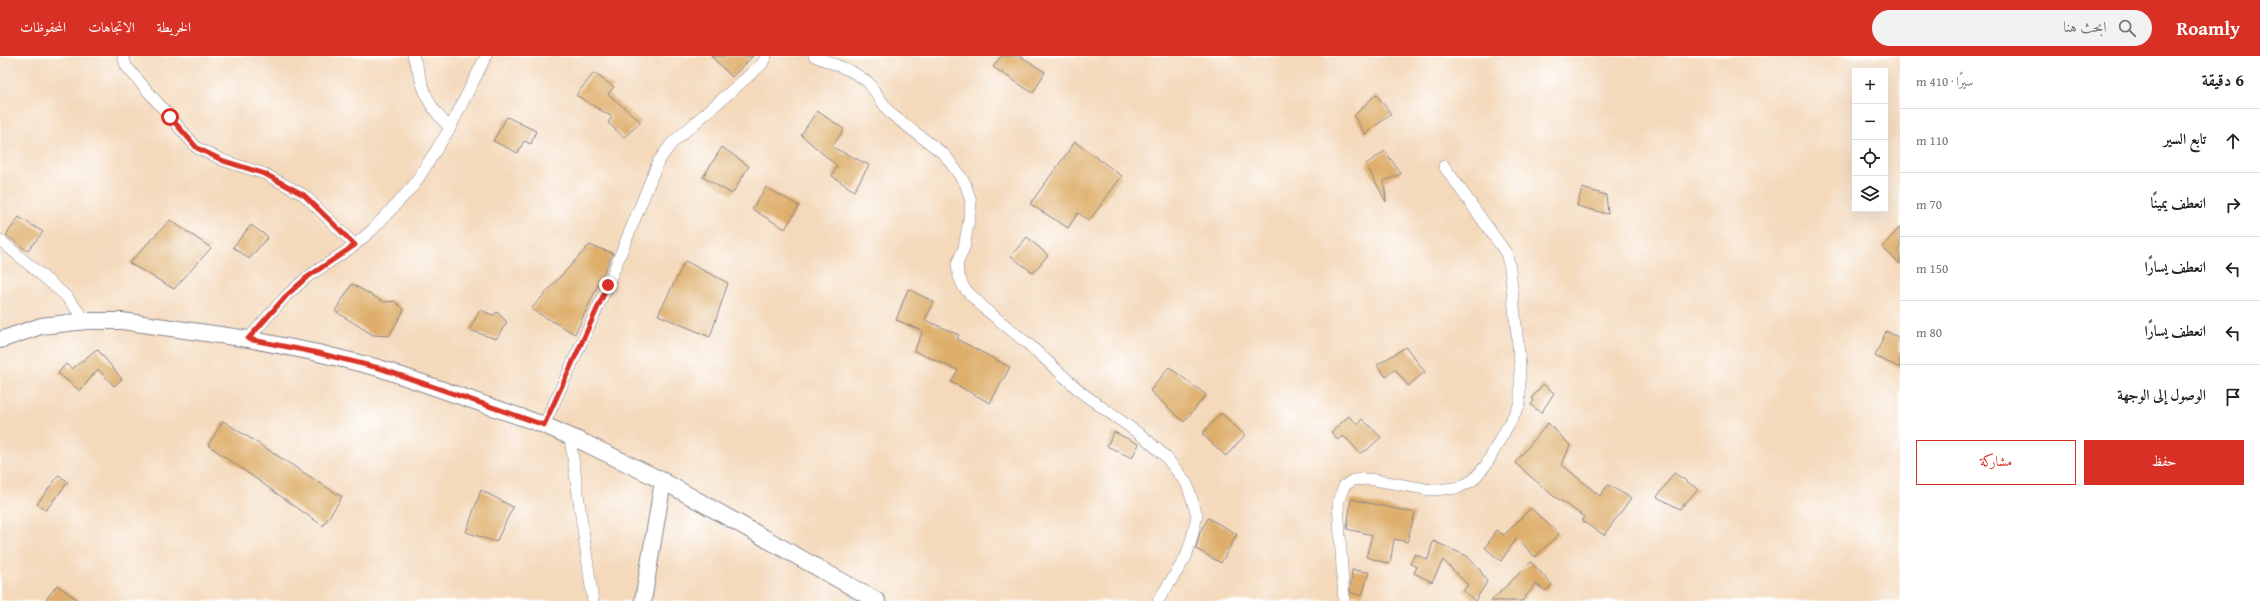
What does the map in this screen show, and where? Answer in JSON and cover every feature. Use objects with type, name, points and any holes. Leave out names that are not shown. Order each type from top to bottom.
[{"type":"street","points":[[122,56],[126,66],[197,148],[224,161],[265,174],[304,195],[355,245]]},
{"type":"street","points":[[413,56],[425,96],[434,112],[450,128]]},
{"type":"street","points":[[248,339],[286,296],[306,278],[355,245],[372,230],[414,184],[450,128],[486,56]]},
{"type":"street","points":[[544,425],[602,299],[658,162],[671,144],[762,64],[766,56]]},
{"type":"street","points":[[814,56],[851,71],[868,82],[890,113],[945,155],[965,183],[971,201],[970,213],[964,248],[957,264],[958,274],[964,288],[985,309],[1033,348],[1082,393],[1166,456],[1187,484],[1197,515],[1193,533],[1186,557],[1158,601]]},
{"type":"street","points":[[1344,601],[1338,502],[1344,486],[1352,480],[1369,479],[1431,490],[1458,488],[1473,480],[1486,466],[1520,404],[1520,364],[1510,268],[1506,253],[1444,166]]},
{"type":"street","points":[[0,240],[65,295],[86,321]]},
{"type":"street","points":[[0,340],[41,326],[86,321],[122,321],[248,339],[318,353],[379,368],[544,425],[570,437],[663,481],[877,601]]},
{"type":"street","points":[[570,437],[593,601]]},
{"type":"street","points":[[643,601],[663,481]]},
{"type":"building","points":[[711,56],[753,56],[732,77]]},
{"type":"building","points":[[1001,56],[1020,56],[1045,72],[1033,93],[993,67]]},
{"type":"building","points":[[594,73],[614,87],[608,94],[641,122],[624,137],[608,123],[612,117],[576,95]]},
{"type":"building","points":[[1376,94],[1391,114],[1365,134],[1354,116]]},
{"type":"building","points":[[817,111],[844,129],[832,147],[869,165],[854,191],[832,176],[837,166],[801,135]]},
{"type":"building","points":[[507,117],[536,131],[531,144],[524,141],[518,153],[493,141]]},
{"type":"building","points":[[1075,142],[1122,176],[1089,221],[1078,213],[1068,228],[1030,204]]},
{"type":"building","points":[[722,147],[749,166],[732,194],[703,177]]},
{"type":"building","points":[[1385,151],[1401,174],[1384,181],[1386,202],[1366,164]]},
{"type":"building","points":[[766,187],[799,206],[785,229],[752,209]]},
{"type":"building","points":[[1582,188],[1606,195],[1608,214],[1577,206]]},
{"type":"building","points":[[19,217],[43,232],[27,251],[6,235]]},
{"type":"building","points":[[170,220],[211,248],[174,289],[129,263]]},
{"type":"building","points":[[251,225],[268,237],[249,259],[233,247]]},
{"type":"building","points":[[1900,227],[1900,264],[1882,247]]},
{"type":"building","points":[[1027,237],[1048,255],[1033,273],[1011,256]]},
{"type":"building","points":[[589,245],[613,253],[575,334],[531,309]]},
{"type":"building","points":[[685,261],[728,283],[710,337],[658,315]]},
{"type":"building","points":[[352,284],[384,302],[395,301],[404,310],[389,336],[373,335],[335,311]]},
{"type":"building","points":[[908,289],[934,302],[925,320],[959,335],[957,339],[1010,367],[990,403],[951,382],[958,370],[914,351],[923,331],[896,320]]},
{"type":"building","points":[[480,310],[493,315],[497,312],[507,322],[496,339],[469,330]]},
{"type":"building","points":[[1886,331],[1900,338],[1900,368],[1875,356]]},
{"type":"building","points":[[1406,347],[1425,372],[1408,386],[1395,369],[1386,377],[1377,365]]},
{"type":"building","points":[[97,349],[122,379],[114,386],[98,369],[80,391],[58,373],[66,364],[72,369]]},
{"type":"building","points":[[1169,367],[1206,395],[1184,422],[1150,391]]},
{"type":"building","points":[[1543,384],[1554,393],[1541,413],[1531,405],[1534,401],[1532,398]]},
{"type":"building","points":[[1221,413],[1245,435],[1226,456],[1202,434]]},
{"type":"building","points":[[1349,416],[1357,424],[1362,419],[1381,437],[1367,450],[1360,453],[1348,440],[1342,436],[1338,440],[1331,432]]},
{"type":"building","points":[[223,421],[342,497],[323,526],[208,445]]},
{"type":"building","points":[[1548,423],[1570,445],[1562,465],[1600,496],[1608,485],[1631,498],[1604,535],[1582,521],[1585,517],[1552,495],[1515,463]]},
{"type":"building","points":[[1114,432],[1139,444],[1132,458],[1107,446]]},
{"type":"building","points":[[1674,473],[1698,489],[1680,509],[1657,497]]},
{"type":"building","points":[[59,475],[68,482],[46,510],[37,504]]},
{"type":"building","points":[[481,490],[513,507],[496,542],[466,532]]},
{"type":"building","points":[[1351,499],[1415,513],[1407,542],[1394,539],[1390,564],[1366,557],[1372,535],[1347,529]]},
{"type":"building","points":[[1531,508],[1559,534],[1535,557],[1517,538],[1501,561],[1485,548],[1496,530],[1504,535]]},
{"type":"building","points":[[1208,518],[1237,534],[1221,563],[1196,549],[1200,532]]},
{"type":"building","points":[[1433,541],[1467,556],[1480,570],[1487,582],[1475,601],[1463,591],[1468,585],[1443,560],[1432,582],[1414,573],[1417,567],[1410,564],[1415,554],[1428,560]]},
{"type":"building","points":[[1531,562],[1552,585],[1545,591],[1536,584],[1522,601],[1491,601]]},
{"type":"building","points":[[1352,570],[1369,572],[1362,596],[1350,592]]},
{"type":"building","points":[[57,585],[79,601],[45,601]]},
{"type":"route","points":[[170,117],[197,148],[224,161],[265,174],[304,195],[355,245],[326,266],[306,278],[286,296],[267,320],[248,339],[318,353],[379,368],[544,425],[608,285]]}]
